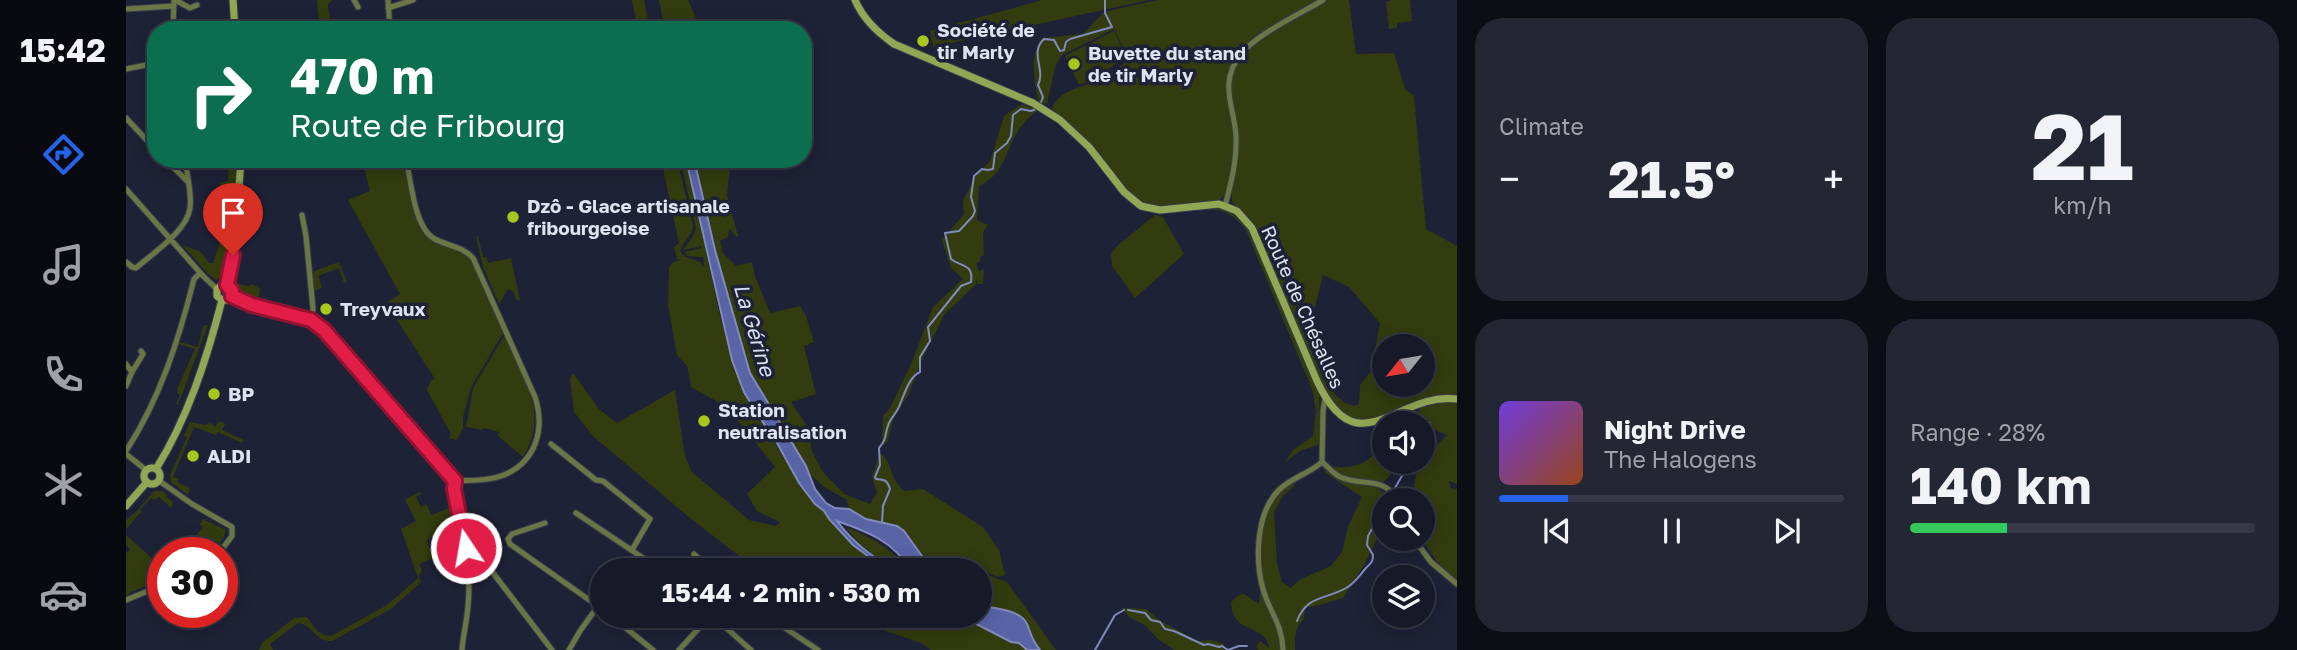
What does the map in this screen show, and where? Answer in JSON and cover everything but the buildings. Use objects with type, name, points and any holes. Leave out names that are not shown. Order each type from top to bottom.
[{"type":"street","points":[[233,0],[234,21]]},
{"type":"street","points":[[354,0],[358,7]]},
{"type":"street","points":[[388,0],[389,21]]},
{"type":"street","points":[[388,8],[413,0]]},
{"type":"street","points":[[855,0],[877,31],[894,44],[1042,109],[1075,132],[1124,192],[1141,206],[1160,210],[1206,204],[1225,206],[1235,158],[1236,135],[1228,94],[1228,80],[1232,69],[1242,53],[1256,40],[1322,0]]},
{"type":"street","points":[[126,9],[174,2],[190,8],[197,5]]},
{"type":"street","points":[[173,21],[174,2]]},
{"type":"street","points":[[126,69],[147,66]]},
{"type":"street","points":[[126,118],[147,140]]},
{"type":"street","points":[[174,168],[187,181]]},
{"type":"street","points":[[126,262],[136,268],[180,230],[189,211],[186,168]]},
{"type":"street","points":[[227,285],[235,241],[240,168]]},
{"type":"street","points":[[409,168],[421,223],[432,237],[463,249],[473,258],[540,411],[541,423],[534,446],[516,468],[505,475],[490,479],[455,481]]},
{"type":"street","points":[[126,189],[217,289],[217,296],[228,300],[232,296]]},
{"type":"street","name":"Route de Chésalles","points":[[1225,206],[1237,211],[1252,228],[1325,399],[1338,414],[1346,419],[1367,424],[1387,419],[1423,402],[1457,399]]},
{"type":"street","points":[[302,215],[313,309],[311,320]]},
{"type":"street","points":[[146,470],[126,453],[156,397],[172,355],[194,279],[200,273]]},
{"type":"street","points":[[217,289],[227,285]]},
{"type":"street","points":[[227,285],[232,296]]},
{"type":"street","points":[[232,296],[252,305],[311,320],[330,337],[455,481],[454,489],[467,558],[468,606],[462,650]]},
{"type":"street","points":[[156,469],[182,419],[222,300]]},
{"type":"street","points":[[126,386],[143,354],[141,351]]},
{"type":"street","points":[[126,364],[132,372]]},
{"type":"street","points":[[1322,462],[1325,399]]},
{"type":"street","points":[[551,444],[650,519],[632,550]]},
{"type":"street","points":[[1322,462],[1340,476],[1379,484],[1384,488]]},
{"type":"street","points":[[1283,650],[1280,628],[1264,592],[1259,572],[1262,526],[1269,503],[1282,486],[1322,462]]},
{"type":"street","points":[[146,470],[156,469],[160,474],[154,483],[147,482]]},
{"type":"street","points":[[146,470],[144,478],[147,482]]},
{"type":"street","points":[[158,480],[232,527],[231,537]]},
{"type":"street","points":[[126,506],[147,482]]},
{"type":"street","points":[[576,513],[644,558]]},
{"type":"street","points":[[545,523],[512,534],[508,539],[510,544],[590,601]]},
{"type":"street","points":[[1422,551],[1457,584]]},
{"type":"street","points":[[694,554],[698,558]]},
{"type":"street","points":[[467,558],[480,560],[487,565],[552,650]]},
{"type":"street","points":[[126,600],[147,591]]},
{"type":"street","points":[[569,650],[590,620]]},
{"type":"street","points":[[626,628],[653,650]]},
{"type":"street","points":[[679,650],[700,628]]},
{"type":"street","points":[[725,628],[751,650]]},
{"type":"street","points":[[785,628],[818,650]]},
{"type":"green space","points":[[317,0],[332,0],[328,5],[330,21],[319,21]]},
{"type":"green space","points":[[632,0],[644,0],[648,21],[636,21]]},
{"type":"green space","points":[[659,0],[688,0],[697,21],[663,21]]},
{"type":"green space","points":[[1042,0],[1149,0],[933,47],[930,31]]},
{"type":"green space","points":[[1157,0],[1349,0],[1356,54],[1394,53],[1405,89],[1414,96],[1426,229],[1457,246],[1457,396],[1422,399],[1398,411],[1372,411],[1372,419],[1357,421],[1339,412],[1318,380],[1255,226],[1232,202],[1232,188],[1219,200],[1160,208],[1142,204],[1126,192],[1052,109],[1055,102],[1066,93],[1102,78],[1129,59],[1114,29],[1062,55],[1055,67],[1047,104],[1039,103],[1034,61],[1042,38],[1083,34],[1104,12]]},
{"type":"green space","points":[[1410,0],[1412,21],[1397,23],[1397,28],[1389,29],[1386,2]]},
{"type":"green space","points":[[1114,31],[1126,56],[1097,77],[1079,85],[1065,56]]},
{"type":"green space","points":[[1022,104],[1038,110],[1022,125],[997,172],[979,187],[977,220],[988,225],[983,232],[984,255],[980,257],[980,262],[976,263],[979,271],[984,269],[983,284],[977,284],[976,278],[976,284],[944,315],[909,394],[893,419],[888,441],[884,445],[883,416],[890,408],[912,362],[933,307],[963,279],[951,268],[942,240],[964,214],[963,201],[975,177],[990,161],[1004,116]]},
{"type":"green space","points":[[229,168],[235,168],[232,229],[220,278],[216,280],[180,242],[201,252],[209,263],[213,263],[221,240],[227,199],[217,201],[214,192],[219,189],[220,183],[228,181]]},
{"type":"green space","points":[[364,168],[404,168],[415,217],[423,234],[438,244],[460,251],[471,260],[503,333],[471,387],[463,417],[463,428],[457,440],[449,438],[451,434],[427,390],[431,380],[435,379],[393,314],[385,319],[378,309],[400,294],[348,200],[370,191]]},
{"type":"green space","points":[[663,168],[679,168],[693,226],[681,253],[704,266],[703,257],[688,256],[684,252],[702,248],[701,246],[683,250],[696,228],[682,168],[688,168],[721,320],[744,392],[799,483],[815,504],[853,545],[872,558],[742,558],[594,437],[574,412],[570,379],[573,373],[599,409],[617,423],[675,390],[685,456],[692,472],[749,520],[776,526],[780,522],[757,511],[747,494],[775,467],[741,424],[716,401],[691,387],[687,366],[677,355],[668,305],[669,267],[673,262],[682,260],[677,259],[674,247],[679,243]]},
{"type":"green space","points":[[696,168],[730,168],[727,196],[738,236],[729,230],[728,237],[720,241],[723,253],[736,266],[752,262],[770,313],[800,306],[806,316],[814,342],[804,346],[816,394],[791,402],[810,430],[811,449],[822,471],[844,494],[870,504],[877,493],[872,477],[880,453],[904,491],[923,489],[983,527],[999,550],[1005,575],[998,577],[992,575],[992,558],[924,558],[910,537],[897,526],[866,519],[849,509],[847,500],[823,486],[810,474],[750,373],[715,250]]},
{"type":"green space","points":[[1216,206],[1237,215],[1249,228],[1319,393],[1320,444],[1300,451],[1285,462],[1293,450],[1313,436],[1316,411],[1313,392],[1246,230],[1226,213],[1201,208]]},
{"type":"green space","points":[[1155,215],[1163,217],[1184,254],[1135,298],[1112,266],[1111,254]]},
{"type":"green space","points":[[478,236],[483,257],[486,257],[488,263],[511,258],[520,300],[517,301],[513,291],[508,289],[499,304],[483,267],[476,237]]},
{"type":"green space","points":[[339,262],[347,282],[344,283],[339,268],[318,276],[322,287],[313,292],[312,272]]},
{"type":"green space","points":[[234,277],[237,278],[238,284],[252,284],[260,289],[258,302],[237,291]]},
{"type":"green space","points":[[208,325],[178,405],[178,387],[195,349],[179,344],[180,342],[198,347],[203,326]]},
{"type":"green space","points":[[504,336],[531,396],[534,411],[531,441],[523,457],[498,436],[499,432],[466,427],[473,388]]},
{"type":"green space","points":[[1457,402],[1457,484],[1449,481],[1451,488],[1457,489],[1457,580],[1443,571],[1430,551],[1435,551],[1435,488],[1414,488],[1417,474],[1435,474],[1435,447],[1447,435],[1435,430],[1435,411],[1420,411],[1420,407]]},
{"type":"green space","points":[[219,421],[225,424],[222,430],[244,440],[242,443],[218,432],[216,435],[194,427],[173,477],[190,488],[188,495],[171,482],[170,475],[187,437],[184,436],[190,422],[205,425],[211,423],[215,427]]},
{"type":"green space","points":[[1372,457],[1372,474],[1391,474],[1378,488],[1372,488],[1371,552],[1343,598],[1305,607],[1304,619],[1296,633],[1295,650],[1258,650],[1256,647],[1260,641],[1270,649],[1266,639],[1239,622],[1232,611],[1231,602],[1244,594],[1259,604],[1262,537],[1271,505],[1280,492],[1294,482],[1295,485],[1283,496],[1274,512],[1277,564],[1282,582],[1291,588],[1299,580],[1331,566],[1342,552],[1348,527],[1362,497],[1324,472],[1362,463]]},
{"type":"green space","points":[[154,491],[162,491],[167,495],[173,502],[171,508],[159,497],[154,500],[151,498],[140,510],[143,513],[126,529],[126,520]]},
{"type":"green space","points":[[420,492],[416,497],[421,507],[426,504],[432,515],[453,506],[457,524],[427,540],[433,558],[419,564],[422,570],[419,577],[421,582],[391,609],[332,641],[322,639],[298,623],[270,644],[273,650],[259,650],[262,643],[294,618],[307,617],[321,633],[333,635],[387,605],[418,578],[401,529],[416,521],[405,499]]},
{"type":"green space","points":[[203,519],[226,530],[224,537],[194,537],[203,528],[200,524]]},
{"type":"green space","points":[[846,527],[880,544],[898,558],[880,558]]},
{"type":"green space","points":[[126,535],[147,554],[147,586],[126,597],[126,553],[130,550],[126,544]]},
{"type":"green space","points":[[992,576],[1007,582],[1056,650],[1040,650],[1030,636],[1027,623],[992,608]]},
{"type":"green space","points":[[1122,608],[1146,609],[1159,620],[1198,641],[1211,640],[1224,644],[1224,650],[1174,650],[1158,639],[1145,625],[1129,617]]},
{"type":"green space","points":[[877,628],[984,628],[1010,642],[1019,643],[1027,650],[931,650],[921,643]]},
{"type":"water","points":[[688,168],[696,168],[715,250],[750,373],[806,466],[815,489],[826,503],[835,508],[849,509],[866,519],[897,526],[904,531],[923,558],[902,558],[879,539],[837,521],[876,558],[870,558],[853,545],[799,483],[744,392],[732,360]]},
{"type":"water","points":[[992,607],[1006,610],[1024,619],[1040,650],[1027,650],[1019,643],[1011,642],[984,628],[992,628]]},
{"type":"waterway","points":[[1040,105],[1043,97],[1038,85],[1040,44],[1044,39],[1054,40],[1060,51],[1064,50],[1070,39],[1112,27],[1105,13],[1105,0]]},
{"type":"waterway","points":[[882,523],[883,506],[890,489],[886,482],[875,477],[880,465],[879,448],[908,386],[920,372],[920,357],[930,341],[928,327],[961,286],[971,282],[968,268],[951,259],[945,233],[959,231],[973,216],[975,211],[971,197],[974,176],[982,169],[993,169],[995,153],[1011,136],[1013,115],[1021,109],[1036,109]]},
{"type":"waterway","points":[[1395,488],[1403,474]]},
{"type":"waterway","points":[[1297,621],[1311,602],[1349,586],[1370,564],[1373,555],[1367,545],[1372,529]]},
{"type":"waterway","points":[[1095,650],[1115,615],[1124,610]]},
{"type":"waterway","points":[[1128,610],[1145,613],[1151,620],[1160,622],[1165,629],[1204,645],[1222,646],[1228,650],[1247,646]]},
{"type":"place","name":"Société de tir Marly","points":[[923,41]]},
{"type":"place","name":"Buvette du stand de tir Marly","points":[[1074,64]]},
{"type":"place","name":"Dzô - Glace artisanale fribourgeoise","points":[[513,217]]},
{"type":"place","name":"Treyvaux","points":[[326,309]]},
{"type":"place","name":"BP","points":[[214,394]]},
{"type":"place","name":"Station neutralisation","points":[[704,421]]},
{"type":"place","name":"ALDI","points":[[193,456]]},
{"type":"route","points":[[233,255],[227,285],[231,288],[232,296],[252,305],[311,320],[324,330],[455,481],[454,489],[466,548]]},
{"type":"water label","name":"La Gérine","points":[[754,330]]}]
